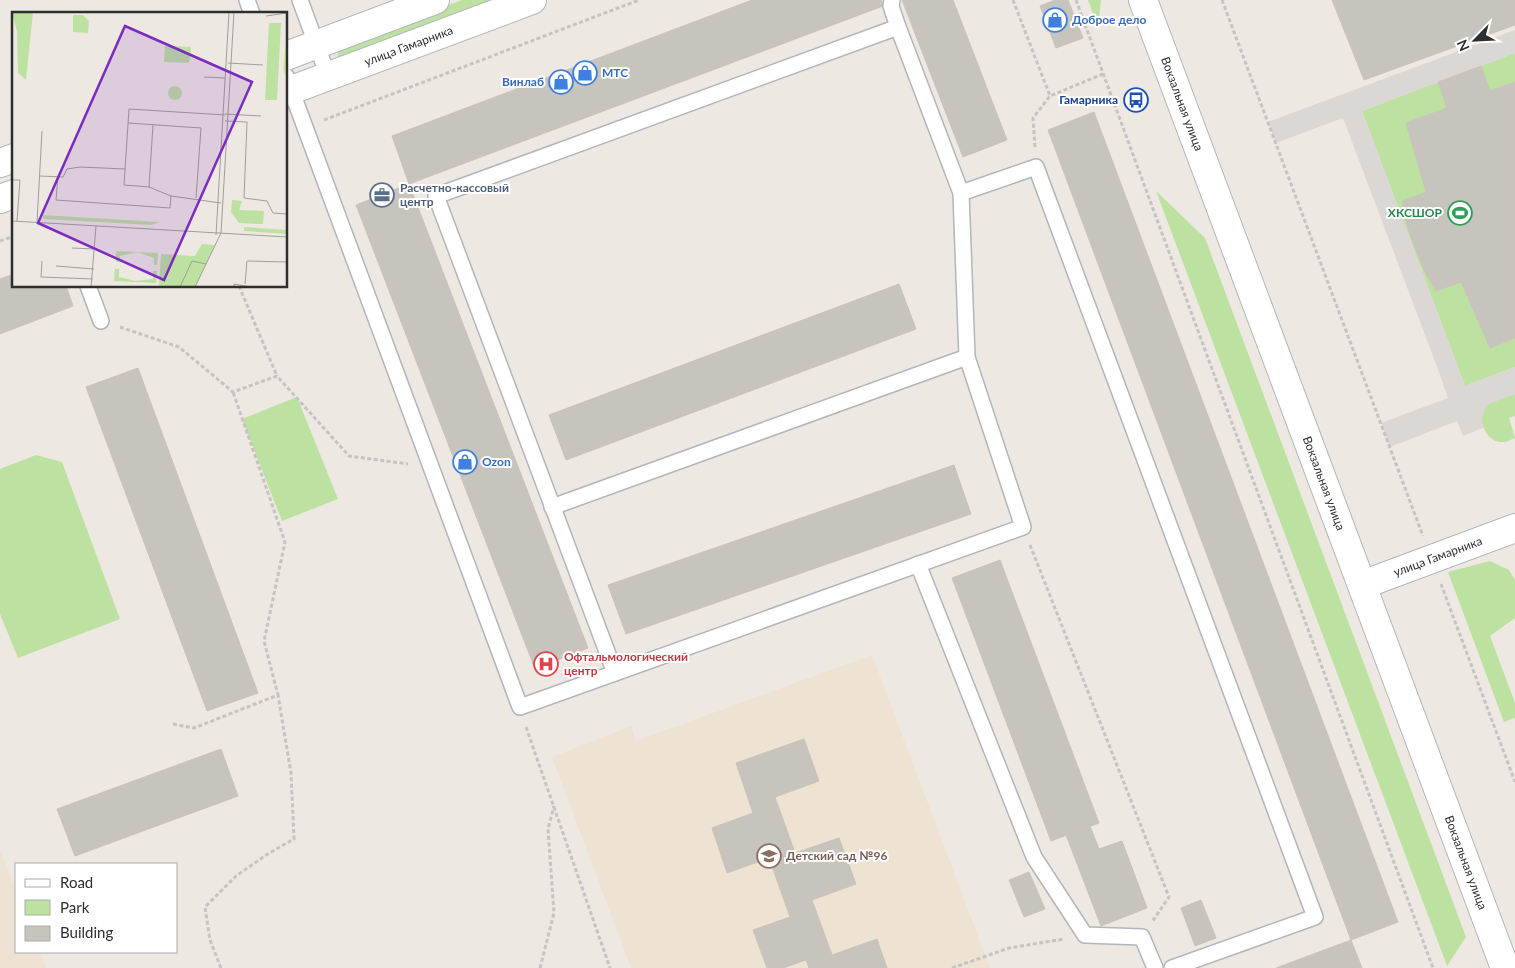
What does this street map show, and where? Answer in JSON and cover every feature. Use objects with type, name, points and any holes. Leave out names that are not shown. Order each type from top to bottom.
[{"type":"main road","points":[[288,55],[435,0]]},
{"type":"main road","name":"улица Гамарника","points":[[288,86],[328,76],[532,0]]},
{"type":"main road","name":"Вокзальная улица","points":[[1143,0],[1505,968]]},
{"type":"main road","points":[[0,163],[12,159]]},
{"type":"main road","points":[[0,199],[12,195]]},
{"type":"main road","name":"улица Гамарника","points":[[1362,585],[1515,528]]},
{"type":"lane","points":[[247,0],[251,12]]},
{"type":"lane","points":[[300,0],[328,76]]},
{"type":"lane","points":[[288,86],[305,127],[520,708],[615,672],[1023,527],[967,357],[961,193],[898,27],[891,6],[892,0]]},
{"type":"lane","points":[[615,672],[436,196],[898,27]]},
{"type":"lane","points":[[961,193],[1036,167],[1315,917],[1172,968]]},
{"type":"lane","points":[[89,288],[101,321]]},
{"type":"lane","points":[[552,507],[967,357]]},
{"type":"lane","points":[[918,564],[1034,857],[1085,935],[1142,937],[1154,968]]},
{"type":"path","points":[[305,127],[640,0]]},
{"type":"path","points":[[1013,0],[1050,96]]},
{"type":"path","points":[[1076,0],[1434,968]]},
{"type":"path","points":[[1222,0],[1515,782]]},
{"type":"path","points":[[1036,167],[1033,118],[1050,96],[1103,74]]},
{"type":"path","points":[[0,241],[12,237]]},
{"type":"path","points":[[240,288],[277,376],[349,456],[431,467]]},
{"type":"path","points":[[101,321],[179,347],[233,392],[285,542],[264,641],[278,695],[291,773],[294,839],[266,855],[236,876],[205,907],[210,940],[221,968]]},
{"type":"path","points":[[233,392],[277,376]]},
{"type":"path","points":[[1023,527],[1169,897],[1142,937]]},
{"type":"path","points":[[173,724],[194,728],[278,695]]},
{"type":"path","points":[[520,708],[610,968]]},
{"type":"path","points":[[540,968],[554,913],[548,829],[554,806]]},
{"type":"path","points":[[952,968],[1008,948],[1085,935]]},
{"type":"shaded area","points":[[1515,30],[1515,53],[1362,111],[1465,386],[1515,367],[1515,394],[1489,404],[1484,411],[1482,419],[1483,428],[1463,436],[1457,421],[1390,447],[1381,423],[1448,398],[1439,372],[1343,118],[1276,143],[1268,122]]},
{"type":"shaded area","name":"Детский сад №96","points":[[872,655],[990,968],[631,968],[552,757],[631,726],[636,741]]},
{"type":"shaded area","points":[[0,850],[15,889],[15,953],[40,953],[46,968],[0,968]]},
{"type":"green space","points":[[462,0],[504,0],[342,59],[338,57],[338,48],[342,45]]},
{"type":"green space","points":[[1088,0],[1101,0],[1098,27]]},
{"type":"green space","points":[[1515,53],[1515,82],[1490,91],[1481,66]]},
{"type":"green space","points":[[1438,82],[1447,108],[1406,123],[1426,192],[1402,201],[1408,224],[1420,258],[1436,291],[1461,282],[1490,348],[1515,338],[1515,367],[1465,386],[1362,111]]},
{"type":"green space","points":[[1156,191],[1205,238],[1466,937],[1447,966]]},
{"type":"green space","points":[[1515,394],[1515,416],[1509,418],[1515,438],[1505,442],[1497,441],[1487,434],[1482,421],[1482,415],[1489,404]]},
{"type":"green space","points":[[297,397],[338,499],[282,521],[242,419]]},
{"type":"green space","points":[[36,455],[62,462],[120,619],[18,658],[0,614],[0,469]]},
{"type":"green space","points":[[1490,561],[1509,570],[1515,580],[1515,618],[1490,636],[1515,703],[1515,718],[1504,722],[1448,572]]},
{"type":"building","points":[[752,0],[881,0],[883,6],[409,184],[392,136]]},
{"type":"building","points":[[902,0],[953,0],[1007,140],[963,157]]},
{"type":"building","points":[[1055,0],[1068,0],[1083,38],[1056,48],[1040,6]]},
{"type":"building","points":[[1332,0],[1515,0],[1515,25],[1364,80]]},
{"type":"building","name":"ХКСШОР","points":[[1481,66],[1490,91],[1515,82],[1515,338],[1490,348],[1461,282],[1436,291],[1424,270],[1415,248],[1407,225],[1402,201],[1426,192],[1406,123],[1447,108],[1438,82]]},
{"type":"building","points":[[1094,112],[1398,922],[1351,940],[1048,130]]},
{"type":"building","points":[[409,184],[588,648],[535,669],[356,205]]},
{"type":"building","points":[[12,275],[12,288],[67,288],[73,306],[0,334],[0,279]]},
{"type":"building","points":[[899,284],[916,329],[566,460],[549,415]]},
{"type":"building","points":[[138,368],[258,693],[207,711],[86,387]]},
{"type":"building","points":[[954,465],[971,514],[626,634],[608,585]]},
{"type":"building","points":[[1000,560],[1099,823],[1051,841],[952,578]]},
{"type":"building","points":[[804,739],[819,781],[775,797],[795,853],[839,838],[856,884],[812,900],[832,955],[877,939],[887,968],[809,968],[806,960],[783,968],[767,968],[753,930],[790,917],[769,858],[727,873],[712,828],[753,813],[736,763]]},
{"type":"building","points":[[221,749],[238,796],[75,856],[57,809]]},
{"type":"building","points":[[1090,826],[1099,849],[1122,841],[1147,908],[1101,926],[1066,835]]},
{"type":"building","points":[[1029,872],[1045,909],[1024,917],[1009,880]]},
{"type":"building","points":[[1201,900],[1216,938],[1195,946],[1181,908]]},
{"type":"building","points":[[1351,940],[1362,968],[1276,968]]},
{"type":"place","name":"Доброе дело","points":[[1055,20]]},
{"type":"place","name":"МТС","points":[[585,73]]},
{"type":"place","name":"Винлаб","points":[[561,82]]},
{"type":"place","name":"Гамарника","points":[[1136,100]]},
{"type":"place","name":"Расчетно-кассовый центр","points":[[382,195]]},
{"type":"place","name":"ХКСШОР","points":[[1460,213]]},
{"type":"place","name":"Ozon","points":[[465,462]]},
{"type":"place","name":"Офтальмологический центр","points":[[546,664]]},
{"type":"place","name":"Детский сад №96","points":[[769,856]]}]
